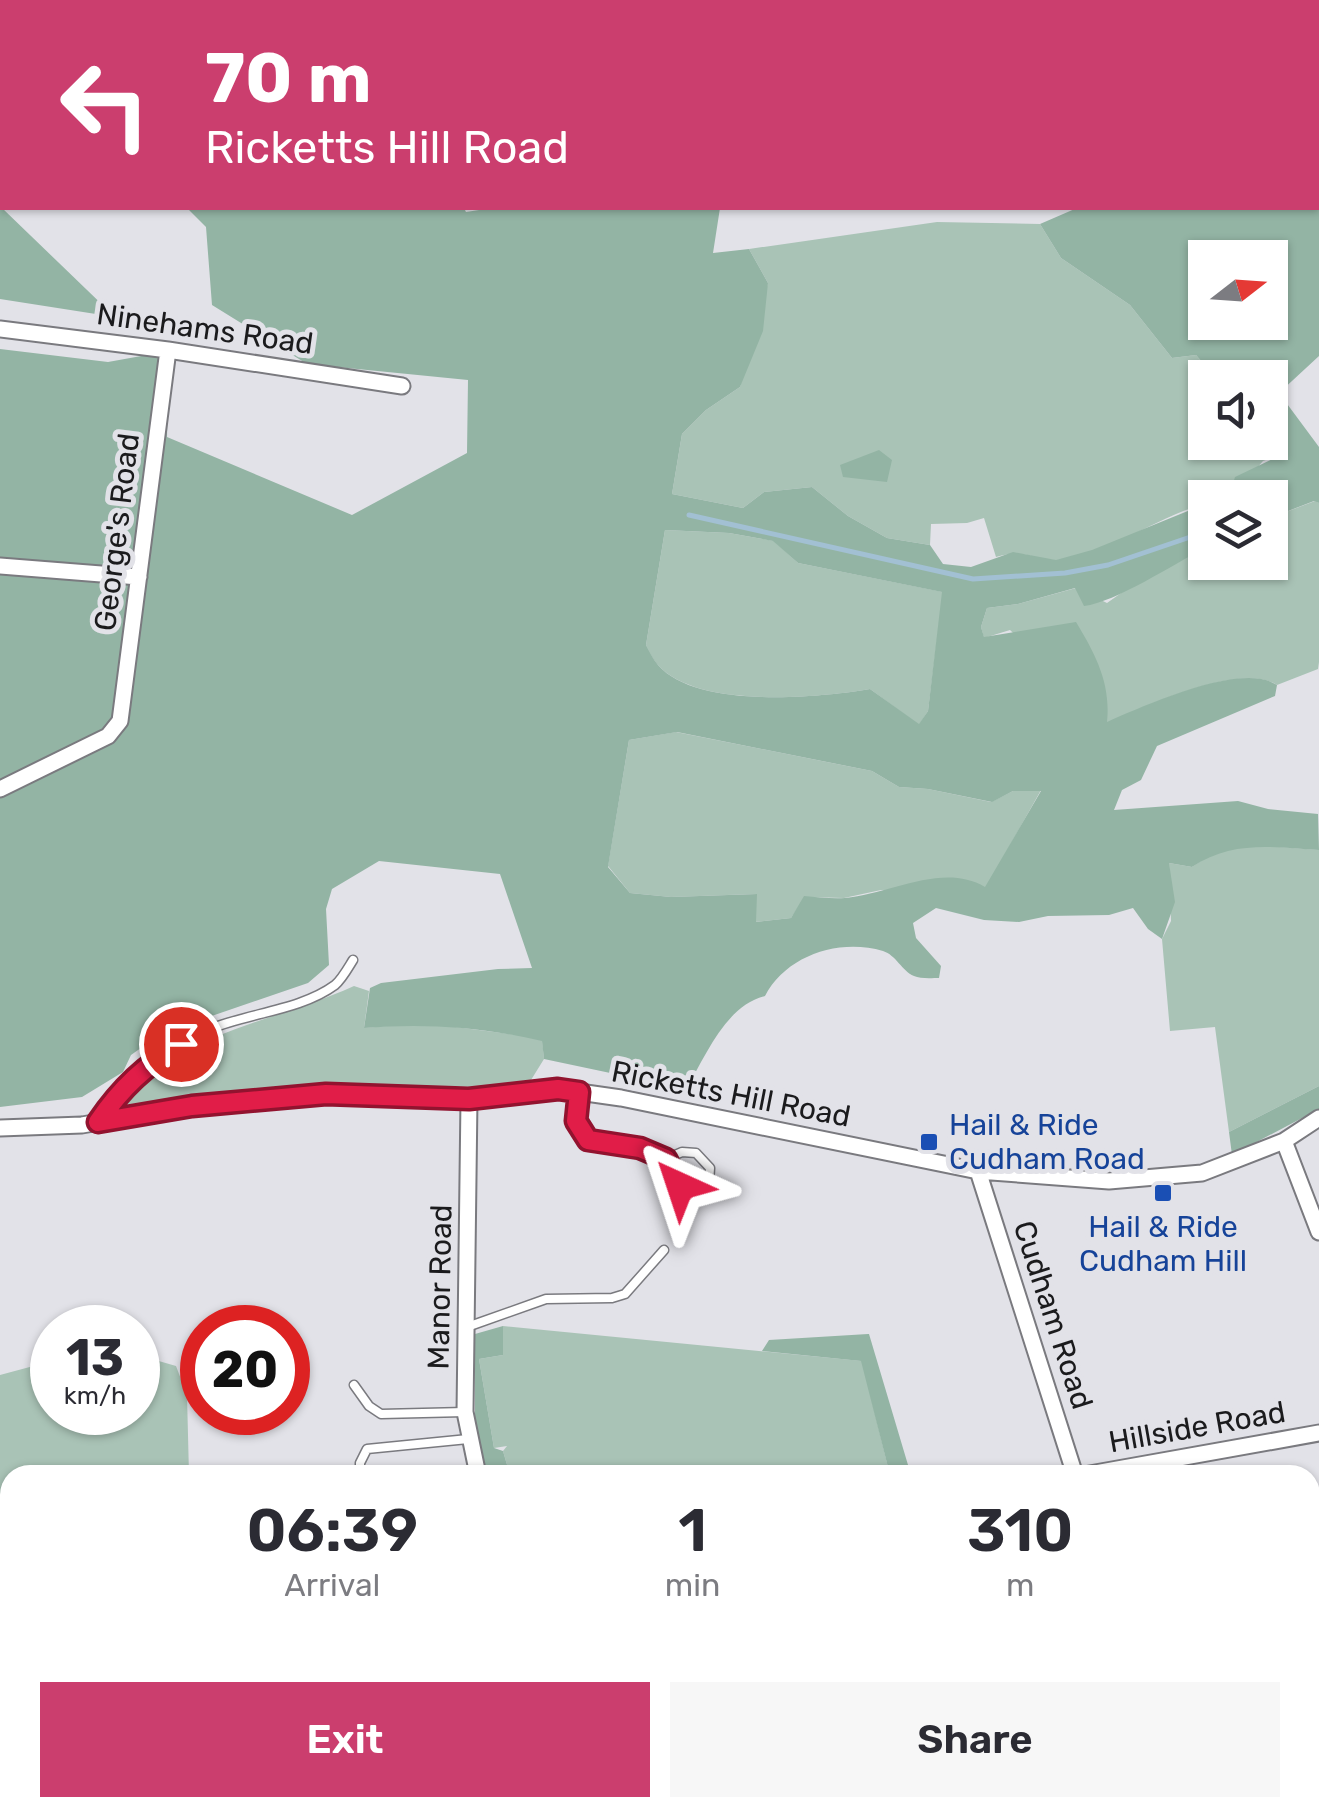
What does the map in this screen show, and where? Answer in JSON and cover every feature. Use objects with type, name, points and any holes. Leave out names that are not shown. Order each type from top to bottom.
[{"type":"street","name":"Ninehams Road","points":[[0,329],[402,386]]},
{"type":"street","name":"George's Road","points":[[0,790],[108,736],[120,721],[168,350]]},
{"type":"street","points":[[0,566],[139,578]]},
{"type":"street","name":"Ricketts Hill Road","points":[[0,1128],[98,1122],[192,1106],[326,1094],[469,1099],[558,1089],[978,1171],[1109,1180],[1202,1172],[1284,1141],[1319,1118]]},
{"type":"street","name":"Manor Road","points":[[469,1099],[465,1412],[475,1465]]},
{"type":"street","points":[[1284,1141],[1319,1232]]},
{"type":"street","name":"Cudham Road","points":[[978,1171],[1072,1465]]},
{"type":"street","name":"Hillside Road","points":[[1140,1465],[1319,1433]]},
{"type":"lane","points":[[98,1122],[117,1094],[155,1060],[208,1030],[310,997],[338,983],[353,960]]},
{"type":"lane","points":[[579,1092],[576,1121],[588,1140],[640,1148],[666,1159],[682,1152],[696,1153],[710,1168],[710,1182],[700,1190],[683,1189],[672,1177],[666,1159]]},
{"type":"lane","points":[[466,1327],[546,1299],[612,1298],[625,1294],[664,1250]]},
{"type":"lane","points":[[354,1385],[380,1414],[465,1412]]},
{"type":"lane","points":[[360,1465],[367,1448],[468,1439]]},
{"type":"green space","points":[[0,210],[4,210],[115,317],[0,299]]},
{"type":"green space","points":[[189,210],[720,210],[713,253],[749,249],[768,283],[763,331],[740,387],[706,410],[682,434],[672,494],[743,508],[764,492],[812,487],[848,516],[887,538],[930,545],[943,564],[971,567],[1013,552],[1056,560],[1092,550],[1188,511],[1188,557],[1097,603],[1084,606],[1075,588],[987,608],[981,627],[984,637],[1076,622],[1100,670],[1107,695],[1107,722],[1218,682],[1261,679],[1277,685],[1275,696],[1157,746],[1141,780],[1122,790],[1114,810],[1238,801],[1268,809],[1318,814],[1319,850],[1253,847],[1222,853],[1192,867],[1169,863],[1175,902],[1162,939],[1148,929],[1133,908],[1109,915],[1048,916],[1019,922],[984,920],[936,908],[913,923],[916,938],[941,966],[939,978],[914,976],[883,951],[849,947],[815,954],[786,970],[765,996],[728,1021],[686,1089],[544,1059],[542,1041],[520,1036],[453,1027],[364,1028],[370,988],[381,983],[532,968],[500,874],[379,861],[332,889],[326,909],[329,965],[308,983],[162,1033],[131,1055],[123,1072],[82,1097],[0,1107],[0,349],[108,362],[169,351],[167,437],[352,515],[467,453],[468,380],[307,364],[212,305],[206,227]],"holes":[[[665,530],[729,533],[773,541],[798,563],[942,592],[928,711],[919,724],[870,689],[790,697],[728,694],[700,689],[676,679],[658,665],[646,645]],[[677,732],[872,771],[899,787],[992,802],[1013,791],[1041,791],[985,887],[969,880],[934,878],[845,898],[804,896],[791,918],[756,922],[757,894],[671,897],[630,893],[608,867],[629,740]]]},
{"type":"green space","points":[[1072,210],[1319,210],[1319,356],[1288,385],[1288,360],[1200,360],[1196,355],[1172,358],[1130,305],[1061,258],[1040,224]]},
{"type":"green space","points":[[937,222],[1040,224],[1061,258],[1130,305],[1172,358],[1196,355],[1200,360],[1188,360],[1188,460],[1266,460],[1247,480],[1188,480],[1188,510],[1094,552],[1057,560],[1022,554],[996,557],[984,518],[967,523],[931,524],[930,545],[887,538],[848,516],[812,487],[764,492],[743,508],[672,494],[682,434],[706,410],[740,387],[768,283],[749,249]]},
{"type":"green space","points":[[1288,405],[1319,447],[1319,503],[1314,501],[1288,511],[1288,480],[1234,480],[1271,460],[1288,460]]},
{"type":"green space","points":[[879,450],[892,460],[887,482],[843,477],[840,465]]},
{"type":"green space","points":[[1319,503],[1318,669],[1277,685],[1261,679],[1218,682],[1106,723],[1010,630],[984,638],[981,627],[987,608],[1076,588],[1107,603],[1134,584],[1188,557],[1188,580],[1288,580],[1288,511]]},
{"type":"green space","points":[[665,530],[729,533],[774,541],[798,563],[943,592],[928,711],[919,725],[870,689],[759,697],[700,689],[676,679],[656,663],[646,645]]},
{"type":"green space","points":[[676,732],[872,771],[899,787],[991,802],[1013,791],[1041,790],[986,888],[881,890],[844,898],[805,897],[791,918],[755,922],[756,894],[671,897],[630,893],[608,866],[629,740]]},
{"type":"green space","points":[[1253,845],[1319,850],[1319,1086],[1229,1132],[1215,1027],[1170,1031],[1162,939],[1171,921],[1169,863],[1192,867],[1214,852]]},
{"type":"green space","points":[[354,986],[369,991],[364,1028],[424,1023],[542,1038],[544,1059],[531,1080],[512,1087],[356,1086],[254,1091],[115,1108],[139,1082],[195,1046]]},
{"type":"green space","points":[[1319,1086],[1319,1109],[1232,1155],[1229,1132]]},
{"type":"green space","points":[[503,1326],[862,1361],[888,1465],[507,1465],[503,1451],[507,1446],[494,1448],[479,1359],[503,1355]]},
{"type":"green space","points":[[503,1326],[503,1355],[479,1359],[494,1448],[503,1451],[507,1465],[485,1465],[475,1430],[475,1334]]},
{"type":"green space","points":[[869,1334],[908,1465],[887,1465],[861,1361],[762,1351],[769,1340]]},
{"type":"green space","points":[[160,1361],[176,1366],[180,1377],[180,1435],[188,1435],[189,1465],[0,1465],[0,1375],[30,1367],[30,1435],[160,1435]]},
{"type":"waterway","points":[[689,515],[973,579],[1065,573],[1108,565],[1188,538]]},
{"type":"place","name":"Hail & Ride Cudham Road","points":[[929,1142]]},
{"type":"place","name":"Hail & Ride Cudham Hill","points":[[1163,1193]]},
{"type":"route","points":[[181,1044],[155,1060],[117,1094],[98,1122],[192,1106],[326,1094],[469,1099],[558,1089],[579,1092],[576,1121],[588,1140],[640,1148],[666,1159],[680,1186]]}]
